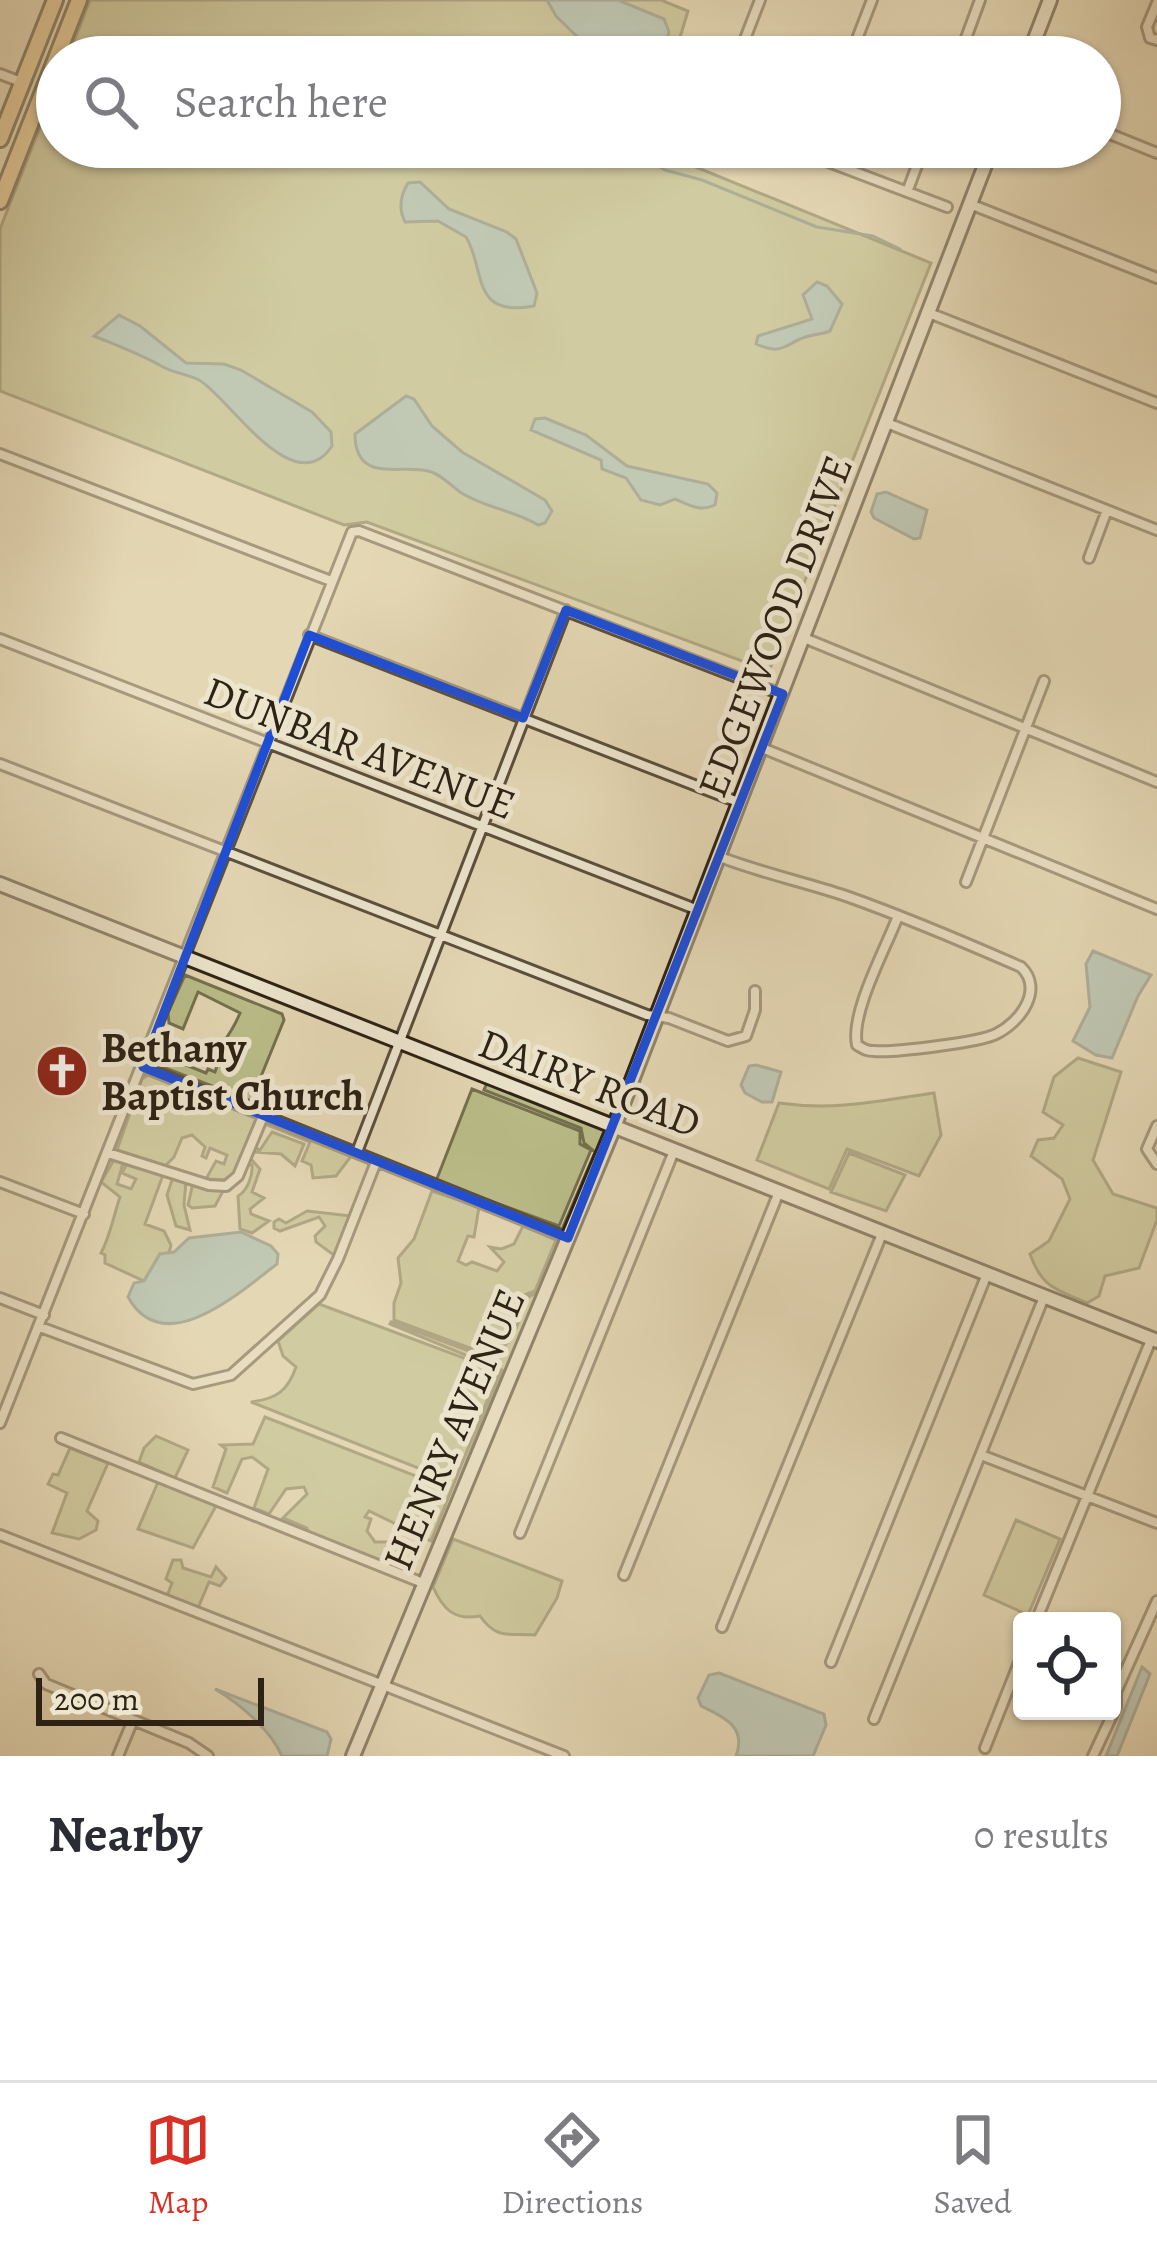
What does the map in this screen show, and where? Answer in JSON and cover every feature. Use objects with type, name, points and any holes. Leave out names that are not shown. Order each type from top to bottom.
[{"type":"main road","points":[[41,36],[55,0]]},
{"type":"main road","points":[[65,36],[79,0]]},
{"type":"main road","points":[[0,140],[36,48]]},
{"type":"main road","points":[[22,83],[31,100],[28,130]]},
{"type":"main road","points":[[1,195],[36,110]]},
{"type":"street","points":[[746,36],[760,0]]},
{"type":"street","points":[[858,36],[872,0]]},
{"type":"street","points":[[966,36],[980,0]]},
{"type":"street","points":[[1036,36],[1050,0]]},
{"type":"street","points":[[1157,3],[1147,27],[1150,38],[1157,40]]},
{"type":"street","points":[[0,74],[22,83]]},
{"type":"street","points":[[1121,138],[1157,153]]},
{"type":"street","points":[[853,168],[946,207]]},
{"type":"street","points":[[907,192],[916,168]]},
{"type":"street","name":"EDGEWOOD DRIVE","points":[[614,1127],[984,168]]},
{"type":"street","points":[[970,204],[1157,278]]},
{"type":"street","points":[[929,314],[1157,404]]},
{"type":"street","points":[[887,423],[1157,530]]},
{"type":"street","points":[[0,454],[331,581]]},
{"type":"street","points":[[1089,558],[1107,510]]},
{"type":"street","points":[[0,1423],[352,532],[782,694]]},
{"type":"street","points":[[357,1152],[566,610]]},
{"type":"street","points":[[309,635],[741,803]]},
{"type":"street","points":[[804,638],[1157,782]]},
{"type":"street","name":"DUNBAR AVENUE","points":[[0,639],[699,911]]},
{"type":"street","points":[[966,882],[1044,682]]},
{"type":"street","points":[[762,748],[1157,909]]},
{"type":"street","points":[[0,764],[728,1042],[739,1041],[751,1027],[754,991]]},
{"type":"street","points":[[720,856],[898,916],[1020,966],[1033,989],[1028,1004],[998,1034],[877,1052],[857,1045],[854,1031],[898,916]]},
{"type":"street","name":"DAIRY ROAD","points":[[0,884],[1154,1339]]},
{"type":"street","points":[[142,1066],[568,1238]]},
{"type":"street","points":[[108,1153],[209,1185],[226,1186],[238,1176],[264,1114]]},
{"type":"street","points":[[1157,1126],[1148,1149],[1157,1164]]},
{"type":"street","name":"HENRY AVENUE","points":[[353,1756],[614,1127]]},
{"type":"street","points":[[520,1533],[674,1151]]},
{"type":"street","points":[[40,1327],[188,1383],[231,1375],[320,1295],[376,1162]]},
{"type":"street","points":[[0,1182],[84,1214]]},
{"type":"street","points":[[624,1575],[778,1192]]},
{"type":"street","points":[[722,1627],[882,1232]]},
{"type":"street","points":[[831,1662],[988,1273]]},
{"type":"street","points":[[874,1719],[1045,1296]]},
{"type":"street","points":[[0,1298],[44,1315]]},
{"type":"street","points":[[1040,1612],[1154,1339]]},
{"type":"street","points":[[62,1438],[423,1583]]},
{"type":"street","points":[[981,1455],[1157,1523]]},
{"type":"street","points":[[0,1535],[564,1756]]},
{"type":"street","points":[[1121,1676],[1157,1600]]},
{"type":"street","points":[[39,1674],[46,1684],[189,1743],[208,1756]]},
{"type":"street","points":[[986,1748],[1013,1678]]},
{"type":"street","points":[[118,1756],[133,1720]]},
{"type":"street","points":[[1094,1756],[1111,1720]]},
{"type":"highlighted area","points":[[566,610],[783,694],[568,1238],[143,1067],[309,635],[523,718]]},
{"type":"green space","points":[[90,0],[661,0],[688,11],[680,36],[76,36]]},
{"type":"green space","points":[[36,137],[36,168],[698,168],[931,263],[769,671],[367,522],[344,525],[0,391],[0,229]]},
{"type":"green space","points":[[185,975],[282,1014],[284,1020],[251,1101],[152,1063],[159,1037],[166,1035],[180,1041],[173,1060],[215,1072],[217,1066],[211,1063],[240,1013],[198,992],[183,1029],[169,1023],[168,1013]]},
{"type":"green space","points":[[1078,1058],[1121,1072],[1093,1160],[1113,1194],[1157,1208],[1139,1268],[1105,1276],[1099,1296],[1087,1303],[1045,1281],[1030,1254],[1049,1241],[1070,1199],[1062,1179],[1031,1156],[1038,1140],[1054,1138],[1063,1125],[1043,1112],[1054,1077]]},
{"type":"green space","points":[[150,1074],[258,1116],[241,1161],[228,1180],[206,1179],[216,1161],[224,1164],[227,1155],[210,1148],[206,1158],[202,1156],[205,1147],[192,1135],[182,1138],[165,1166],[117,1150],[142,1079]]},
{"type":"green space","points":[[487,1083],[608,1129],[458,1499],[440,1530],[502,1370],[390,1324],[485,1357],[502,1348],[517,1326],[525,1298],[539,1292],[559,1242],[552,1229],[562,1229],[595,1152],[584,1143],[581,1128],[484,1090]]},
{"type":"green space","points":[[472,1089],[580,1131],[580,1144],[591,1150],[559,1226],[436,1181]]},
{"type":"green space","points":[[934,1093],[941,1135],[919,1176],[847,1149],[829,1189],[757,1160],[779,1103],[838,1105]]},
{"type":"green space","points":[[269,1119],[352,1155],[336,1176],[313,1178],[311,1165],[302,1161],[310,1142],[265,1124]]},
{"type":"green space","points":[[272,1132],[304,1144],[295,1166],[281,1154],[254,1152]]},
{"type":"green space","points":[[849,1153],[905,1175],[886,1211],[831,1192]]},
{"type":"green space","points":[[250,1158],[260,1169],[252,1192],[264,1198],[250,1209],[251,1214],[269,1221],[252,1233],[240,1229],[238,1196],[250,1178]]},
{"type":"green space","points":[[114,1160],[123,1163],[117,1184],[131,1189],[136,1179],[122,1173],[127,1164],[163,1175],[145,1224],[164,1231],[171,1245],[144,1281],[105,1263],[101,1253],[120,1197],[101,1182]]},
{"type":"green space","points":[[173,1177],[186,1181],[184,1205],[190,1230],[176,1226],[167,1195]]},
{"type":"green space","points":[[193,1183],[224,1189],[215,1206],[188,1205]]},
{"type":"green space","points":[[432,1191],[479,1207],[474,1237],[468,1236],[458,1261],[466,1265],[472,1262],[497,1271],[504,1262],[490,1247],[514,1244],[523,1226],[556,1240],[535,1291],[522,1296],[509,1339],[486,1354],[394,1320],[401,1283],[398,1258],[414,1239]]},
{"type":"green space","points":[[307,1211],[351,1216],[335,1256],[316,1242],[315,1236],[325,1226],[319,1217],[280,1231],[274,1228],[279,1219],[286,1223]]},
{"type":"green space","points":[[319,1304],[499,1371],[431,1541],[369,1511],[365,1517],[371,1519],[367,1531],[375,1542],[394,1542],[403,1549],[399,1569],[308,1534],[307,1528],[283,1518],[307,1494],[304,1487],[286,1489],[269,1514],[254,1508],[268,1469],[252,1457],[242,1459],[227,1493],[213,1487],[226,1449],[221,1445],[253,1444],[265,1417],[436,1484],[441,1477],[251,1402],[285,1388],[296,1367],[283,1356],[278,1341]]},
{"type":"green space","points":[[156,1436],[188,1450],[175,1478],[139,1462]]},
{"type":"green space","points":[[70,1448],[108,1463],[87,1511],[98,1521],[96,1530],[79,1539],[52,1533],[67,1493],[48,1484],[53,1474],[58,1475]]},
{"type":"green space","points":[[158,1482],[216,1506],[193,1548],[138,1529]]},
{"type":"green space","points":[[1016,1520],[1060,1539],[1029,1612],[984,1595]]},
{"type":"green space","points":[[453,1539],[562,1581],[535,1635],[498,1632],[480,1616],[463,1617],[445,1607],[433,1587]]},
{"type":"green space","points":[[173,1560],[211,1577],[216,1567],[226,1578],[220,1586],[209,1582],[198,1608],[167,1596],[172,1583],[166,1579]]},
{"type":"water","points":[[547,0],[618,0],[664,19],[669,32],[668,36],[576,36]]},
{"type":"water","points":[[420,182],[449,209],[516,239],[537,293],[534,306],[514,308],[490,298],[466,237],[438,221],[405,222],[403,193],[408,183]]},
{"type":"water","points":[[817,282],[827,286],[842,304],[830,331],[779,349],[756,344],[758,336],[812,319],[803,295]]},
{"type":"water","points":[[119,315],[186,363],[224,364],[241,370],[312,412],[331,432],[332,446],[317,460],[299,462],[281,455],[199,380],[94,336]]},
{"type":"water","points":[[406,396],[462,452],[545,500],[552,511],[545,523],[538,525],[479,502],[433,472],[381,469],[362,460],[355,434]]},
{"type":"water","points":[[545,418],[586,435],[627,466],[708,484],[717,493],[715,505],[699,508],[675,499],[660,505],[641,500],[626,478],[602,469],[601,460],[531,430],[535,419]]},
{"type":"water","points":[[886,492],[927,510],[920,538],[874,518],[871,512],[877,494]]},
{"type":"water","points":[[1093,951],[1151,975],[1112,1058],[1096,1055],[1073,1041],[1090,1007],[1086,964]]},
{"type":"water","points":[[749,1066],[781,1072],[772,1102],[745,1093],[741,1085]]},
{"type":"water","points":[[241,1232],[271,1246],[278,1254],[277,1264],[224,1303],[181,1322],[161,1323],[143,1315],[128,1297],[160,1254],[174,1252],[189,1238]]},
{"type":"water","points":[[1142,1667],[1150,1674],[1117,1756],[1106,1756]]},
{"type":"water","points":[[719,1673],[824,1714],[826,1725],[813,1756],[736,1756],[736,1730],[701,1706],[698,1698],[709,1675]]},
{"type":"water","points":[[215,1689],[327,1732],[331,1739],[327,1756],[282,1756],[253,1718]]},
{"type":"waterway","points":[[661,168],[817,227],[873,236],[900,249]]},
{"type":"place","name":"Bethany Baptist Church","points":[[62,1071]]}]
